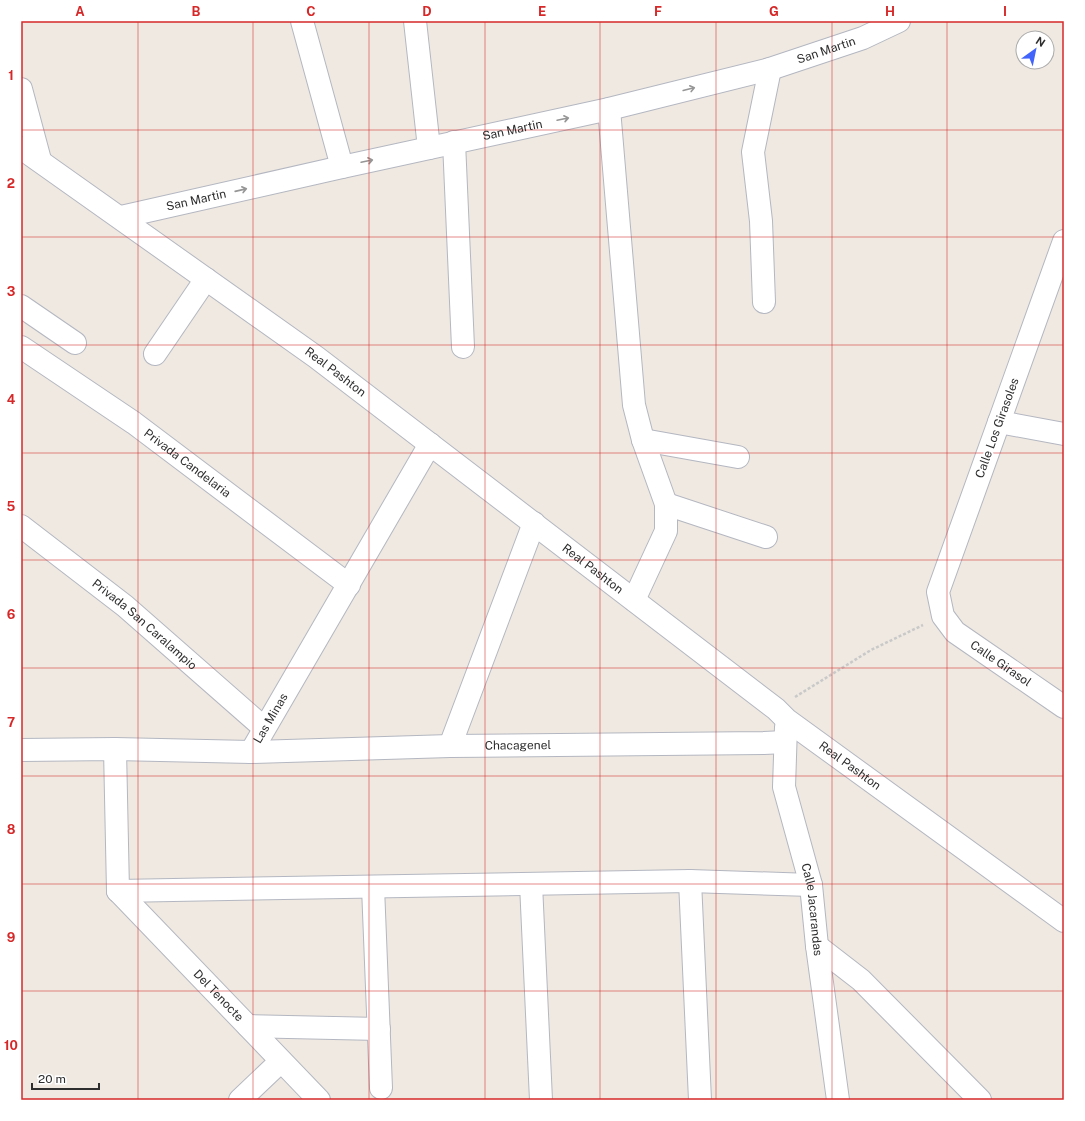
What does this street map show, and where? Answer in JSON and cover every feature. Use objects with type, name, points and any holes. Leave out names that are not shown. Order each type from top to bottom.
[{"type":"street","points":[[302,21],[342,167]]},
{"type":"street","points":[[415,21],[429,148]]},
{"type":"street","name":"San Martin","points":[[121,217],[608,109],[770,69],[863,38],[899,21]]},
{"type":"street","points":[[764,302],[761,221],[753,152],[770,69]]},
{"type":"street","points":[[21,89],[40,160]]},
{"type":"street","points":[[608,109],[634,405],[643,440],[666,504],[666,531],[634,600]]},
{"type":"street","points":[[454,142],[463,347]]},
{"type":"street","name":"Real Pashton","points":[[21,148],[121,217],[316,357],[781,714],[1064,921]]},
{"type":"street","name":"Calle Los Girasoles","points":[[943,616],[938,592],[1064,240]]},
{"type":"street","points":[[155,354],[206,279]]},
{"type":"street","points":[[21,306],[75,343]]},
{"type":"street","name":"Privada Candelaria","points":[[21,347],[134,424],[349,585]]},
{"type":"street","points":[[999,422],[1064,434]]},
{"type":"street","points":[[643,440],[738,457]]},
{"type":"street","name":"Las Minas","points":[[21,750],[115,749],[251,752],[430,444]]},
{"type":"street","points":[[666,504],[766,536]]},
{"type":"street","points":[[450,746],[534,523]]},
{"type":"street","name":"Privada San Caralampio","points":[[21,526],[125,606],[264,728]]},
{"type":"street","name":"Calle Girasol","points":[[943,616],[955,632],[1064,707]]},
{"type":"street","name":"Calle Jacarandas","points":[[781,714],[785,742],[784,787],[811,886],[838,1100]]},
{"type":"street","name":"Chacagenel","points":[[251,752],[450,746],[748,744],[785,742]]},
{"type":"street","points":[[115,749],[118,891],[690,881],[811,886]]},
{"type":"street","points":[[690,881],[700,1100]]},
{"type":"street","points":[[531,884],[541,1100]]},
{"type":"street","points":[[373,887],[381,1088]]},
{"type":"street","name":"Del Tenocte","points":[[118,891],[319,1100]]},
{"type":"street","points":[[818,946],[861,980],[980,1100]]},
{"type":"street","points":[[248,1026],[379,1029]]},
{"type":"street","points":[[240,1100],[281,1061]]},
{"type":"path","points":[[781,714],[871,650],[943,616]]}]
